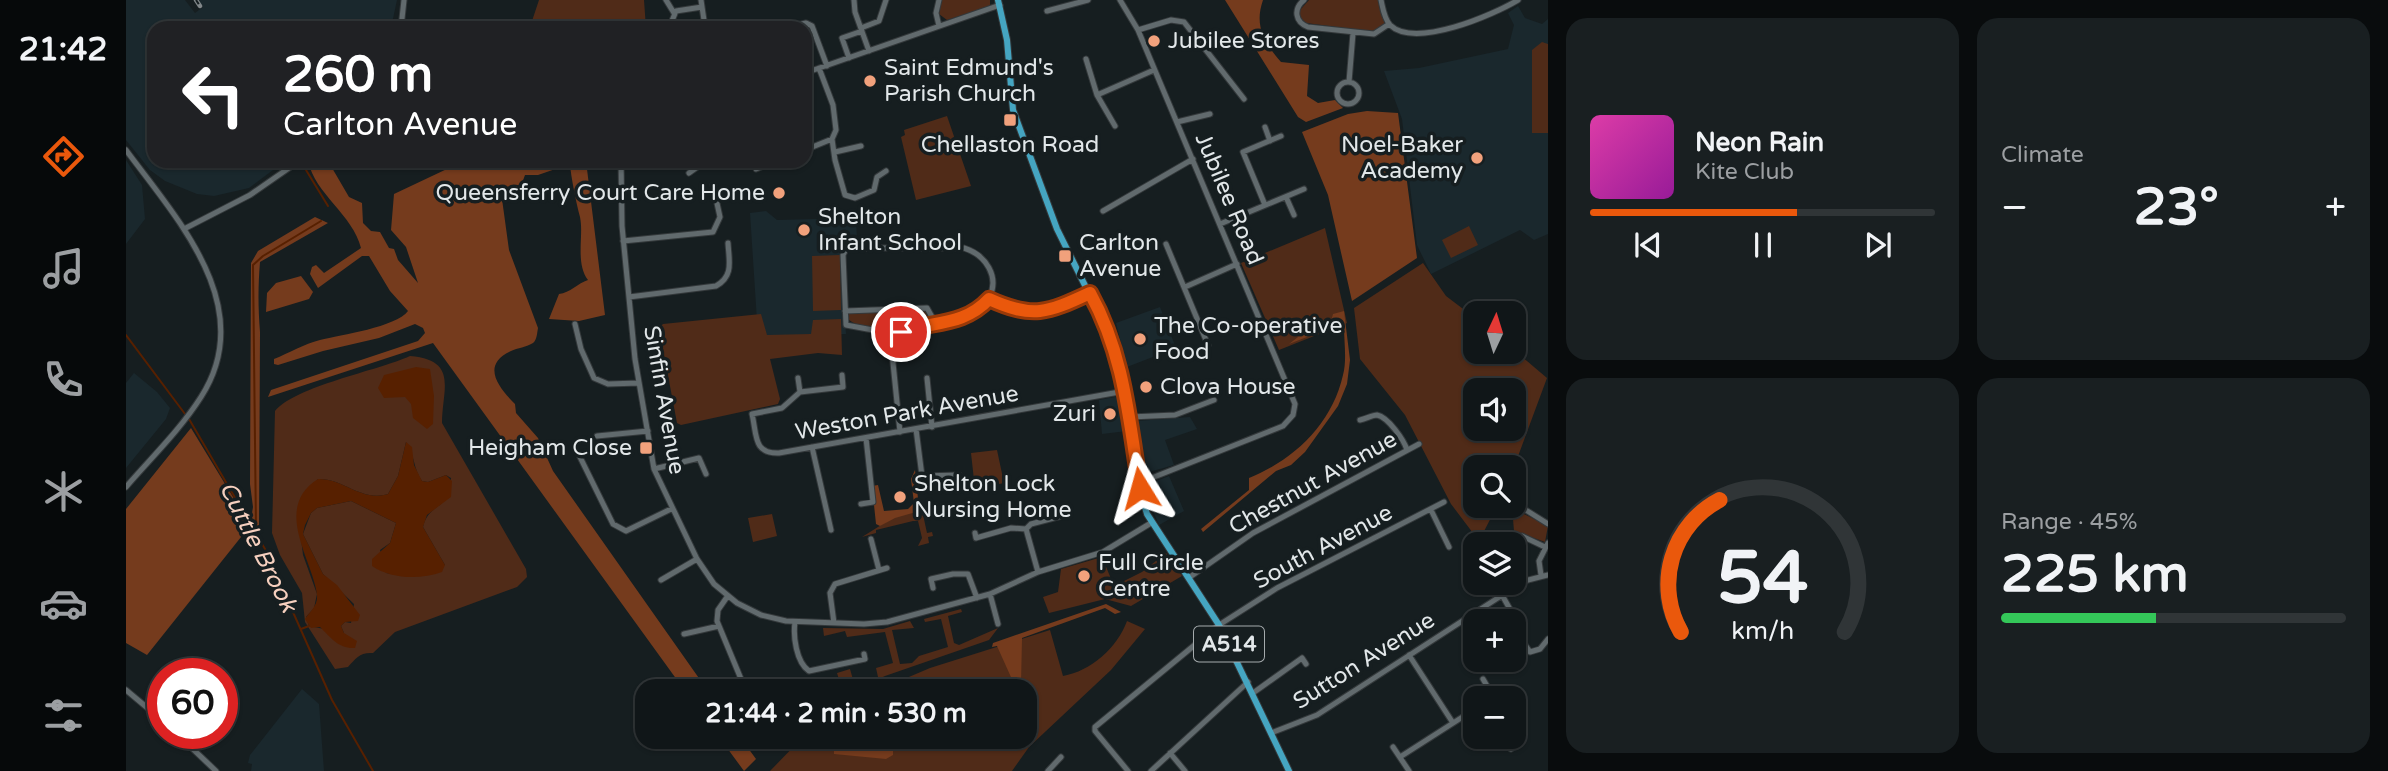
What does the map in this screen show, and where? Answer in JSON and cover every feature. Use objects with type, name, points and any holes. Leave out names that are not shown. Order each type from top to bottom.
[{"type":"main road","name":"A514","points":[[999,2],[1007,40],[1013,110],[1052,216],[1110,331],[1130,417],[1139,483],[1151,523],[1190,577],[1219,625],[1289,771]]},
{"type":"street","points":[[402,21],[404,0]]},
{"type":"street","points":[[666,0],[674,13]]},
{"type":"street","points":[[854,0],[869,51]]},
{"type":"street","points":[[849,58],[842,38],[878,21],[886,0]]},
{"type":"street","points":[[939,0],[936,13],[939,26]]},
{"type":"street","points":[[1047,11],[1088,0]]},
{"type":"street","name":"Jubilee Road","points":[[1120,0],[1138,30],[1292,392],[1293,415],[1279,429],[1139,483]]},
{"type":"street","points":[[1304,0],[1296,12],[1303,25],[1376,34],[1390,24]]},
{"type":"street","points":[[1381,0],[1390,24],[1404,33],[1430,32],[1478,19],[1518,0]]},
{"type":"street","points":[[812,70],[999,2]]},
{"type":"street","points":[[674,13],[701,3],[704,21]]},
{"type":"street","points":[[671,21],[674,13]]},
{"type":"street","points":[[1138,30],[1177,19],[1184,22],[1244,99]]},
{"type":"street","points":[[812,26],[827,66]]},
{"type":"street","points":[[1349,82],[1357,86],[1359,96],[1354,103],[1346,104],[1339,100],[1338,90],[1349,82],[1353,33]]},
{"type":"street","points":[[1086,59],[1097,95],[1115,126]]},
{"type":"street","points":[[819,68],[833,105],[836,130],[832,139],[843,191],[849,197],[855,198],[874,190],[877,177],[886,171]]},
{"type":"street","points":[[1097,95],[1154,70]]},
{"type":"street","points":[[1177,122],[1210,114]]},
{"type":"street","points":[[1265,127],[1270,141]]},
{"type":"street","points":[[1265,205],[1243,152],[1281,136]]},
{"type":"street","points":[[812,147],[832,139]]},
{"type":"street","points":[[835,152],[861,146]]},
{"type":"street","points":[[126,150],[184,229],[212,282],[221,326],[212,375],[191,410],[126,487]]},
{"type":"street","points":[[1103,211],[1193,159]]},
{"type":"street","points":[[184,229],[250,195],[289,168]]},
{"type":"street","name":"Sinfin Avenue","points":[[621,168],[623,241],[629,297],[639,383],[654,469],[697,559],[714,584],[727,597],[761,615],[795,621],[887,622],[990,594],[1038,572],[1103,552],[1151,523]]},
{"type":"street","points":[[689,173],[696,168]]},
{"type":"street","points":[[623,241],[713,232],[720,217],[713,185]]},
{"type":"street","points":[[1220,224],[1304,189]]},
{"type":"street","points":[[1286,197],[1294,215]]},
{"type":"street","points":[[629,297],[716,286],[729,274],[728,243]]},
{"type":"street","points":[[1166,244],[1208,345]]},
{"type":"street","points":[[891,343],[903,332],[962,320],[974,313],[989,299],[993,287],[993,275],[985,262],[969,250],[940,246],[846,249],[843,255],[847,326],[873,330],[891,343],[900,432]]},
{"type":"street","points":[[1185,287],[1237,264]]},
{"type":"street","points":[[989,299],[1019,312],[1039,313],[1090,293]]},
{"type":"street","points":[[845,311],[927,308],[936,324]]},
{"type":"street","points":[[575,324],[581,349],[594,378],[608,384],[639,383]]},
{"type":"street","points":[[798,378],[800,392],[843,387],[842,375]]},
{"type":"street","points":[[927,379],[932,427]]},
{"type":"street","name":"Weston Park Avenue","points":[[800,392],[782,408],[752,414],[760,449],[768,453],[812,447],[1125,391]]},
{"type":"street","points":[[1130,417],[1175,415],[1214,400]]},
{"type":"street","points":[[1360,420],[1373,412],[1383,418],[1400,434],[1407,450]]},
{"type":"street","points":[[916,429],[922,476],[958,475]]},
{"type":"street","points":[[597,436],[648,431]]},
{"type":"street","points":[[861,504],[873,502],[866,438]]},
{"type":"street","name":"Chestnut Avenue","points":[[1190,577],[1254,533],[1419,444]]},
{"type":"street","points":[[812,447],[831,530]]},
{"type":"street","points":[[579,454],[581,464],[618,529],[626,531],[671,509]]},
{"type":"street","points":[[654,469],[699,458],[706,474]]},
{"type":"street","name":"South Avenue","points":[[1128,771],[1095,732],[1095,727],[1219,625],[1277,588],[1444,502]]},
{"type":"street","points":[[1430,510],[1449,547]]},
{"type":"street","points":[[1526,510],[1548,524]]},
{"type":"street","points":[[975,533],[976,538],[1011,528],[1026,529],[1031,524],[1069,514]]},
{"type":"street","points":[[1026,529],[1038,572]]},
{"type":"street","points":[[1526,538],[1546,545],[1539,561],[1541,575]]},
{"type":"street","points":[[871,539],[879,570]]},
{"type":"street","points":[[661,580],[697,559]]},
{"type":"street","points":[[834,623],[832,587],[838,582],[887,568]]},
{"type":"street","points":[[933,588],[931,579],[968,574],[977,598]]},
{"type":"street","name":"Sutton Avenue","points":[[1526,580],[1548,575]]},
{"type":"street","points":[[990,594],[998,624]]},
{"type":"street","points":[[1502,595],[1510,609]]},
{"type":"street","name":"Sutton Avenue","points":[[1271,733],[1317,715],[1502,595]]},
{"type":"street","points":[[727,597],[717,612],[719,626],[741,679]]},
{"type":"street","points":[[795,621],[794,635],[802,664],[810,671],[865,659],[864,654]]},
{"type":"street","points":[[684,634],[719,626]]},
{"type":"street","points":[[1526,646],[1530,652],[1539,649],[1548,639]]},
{"type":"street","points":[[1409,655],[1453,723]]},
{"type":"street","points":[[1253,692],[1302,658],[1306,664]]},
{"type":"street","points":[[1483,679],[1487,686]]},
{"type":"street","points":[[1151,771],[1248,682]]},
{"type":"street","points":[[126,690],[147,708]]},
{"type":"street","points":[[1400,757],[1463,717]]},
{"type":"street","points":[[1393,747],[1409,771]]},
{"type":"street","points":[[193,749],[216,771]]},
{"type":"street","points":[[1170,753],[1185,771]]},
{"type":"street","points":[[1044,762],[1049,769],[1061,757]]},
{"type":"shaded area","points":[[126,0],[185,0],[195,13],[203,7],[198,0],[397,0],[392,21],[147,21],[147,166],[126,140]]},
{"type":"shaded area","points":[[539,0],[644,0],[646,21],[532,21]]},
{"type":"shaded area","points":[[941,0],[990,0],[990,6],[947,20],[939,14]]},
{"type":"shaded area","points":[[1225,0],[1263,0],[1260,26],[1275,55],[1281,62],[1309,65],[1307,96],[1318,103],[1335,100],[1343,108],[1306,122],[1298,117]]},
{"type":"shaded area","points":[[1309,0],[1378,0],[1385,24],[1374,32],[1306,23],[1300,18],[1300,10]]},
{"type":"shaded area","name":"Noel-Baker Academy","points":[[1518,6],[1525,18],[1542,24],[1548,19],[1548,234],[1534,240],[1520,230],[1431,274],[1417,245],[1402,119],[1384,71],[1419,68],[1508,49],[1514,25],[1508,13]]},
{"type":"shaded area","points":[[1542,42],[1548,44],[1548,133],[1532,133],[1532,50]]},
{"type":"shaded area","points":[[1367,111],[1398,113],[1417,258],[1352,301],[1328,195],[1302,132],[1348,114]]},
{"type":"shaded area","points":[[947,116],[971,186],[916,200],[901,137],[905,135],[904,130]]},
{"type":"shaded area","points":[[126,160],[142,185],[145,219],[126,244]]},
{"type":"shaded area","points":[[148,168],[276,168],[249,188],[214,196],[197,194],[165,181]]},
{"type":"shaded area","points":[[310,168],[332,168],[349,197],[362,203],[363,223],[371,231],[380,232],[389,248],[394,249],[398,260],[418,283],[406,247],[391,230],[394,194],[449,168],[558,168],[538,175],[525,175],[521,186],[511,190],[502,199],[509,250],[538,328],[533,343],[511,351],[496,363],[495,377],[515,404],[516,413],[538,438],[553,471],[700,679],[676,679],[433,343],[268,397],[271,390],[418,341],[425,333],[423,328],[415,324],[379,338],[274,364],[274,359],[308,344],[380,326],[402,317],[408,311],[390,291],[369,256],[362,256],[318,288],[310,274],[312,267],[316,265],[324,273],[361,248],[350,225],[318,184]]},
{"type":"shaded area","points":[[571,168],[587,168],[605,315],[579,321],[549,319],[559,294],[588,280],[582,266],[580,217]]},
{"type":"shaded area","points":[[766,211],[777,220],[856,218],[857,241],[840,242],[846,334],[758,336],[750,213]]},
{"type":"shaded area","points":[[315,217],[328,223],[260,262],[259,535],[254,537],[249,527],[147,655],[126,643],[126,509],[191,428],[250,525],[253,507],[250,484],[251,263],[258,251]]},
{"type":"shaded area","points":[[1469,226],[1478,245],[1451,258],[1442,240]]},
{"type":"shaded area","points":[[1325,228],[1347,323],[1279,350],[1241,263]]},
{"type":"shaded area","points":[[840,255],[841,310],[813,311],[812,256]]},
{"type":"shaded area","points":[[1423,263],[1446,296],[1463,309],[1463,364],[1526,364],[1526,360],[1547,378],[1526,435],[1526,378],[1463,378],[1463,441],[1524,441],[1518,455],[1463,455],[1463,518],[1491,518],[1484,532],[1472,532],[1451,504],[1405,415],[1360,359],[1354,308]]},
{"type":"shaded area","points":[[301,276],[313,292],[309,299],[266,312],[267,293],[276,283]]},
{"type":"shaded area","points":[[1160,307],[1176,348],[1127,367],[1116,323]]},
{"type":"shaded area","points":[[926,310],[932,322],[890,336],[848,319],[848,312]]},
{"type":"shaded area","points":[[1344,311],[1350,360],[1347,384],[1338,406],[1305,452],[1291,465],[1276,471],[1203,532],[1201,529],[1249,490],[1249,478],[1296,450],[1309,438],[1330,409],[1338,393],[1344,369],[1344,326],[1340,324],[1289,344],[1302,334],[1330,325],[1333,314]]},
{"type":"shaded area","points":[[761,314],[767,335],[811,334],[813,320],[841,319],[842,355],[818,353],[770,359],[780,399],[778,404],[681,425],[677,423],[659,328],[663,324]]},
{"type":"shaded area","points":[[410,356],[425,359],[442,370],[445,388],[442,423],[526,569],[527,577],[517,587],[395,632],[373,653],[361,655],[348,667],[335,669],[305,622],[302,593],[280,555],[272,533],[275,411],[300,394]],"holes":[[[406,442],[422,481],[428,482],[446,475],[451,478],[448,496],[430,513],[423,527],[445,565],[406,576],[386,573],[380,550],[390,543],[396,523],[351,501],[317,508],[311,513],[303,534],[323,574],[354,604],[351,623],[345,622],[341,626],[344,633],[309,626],[306,617],[314,608],[317,594],[303,555],[298,513],[300,500],[318,479],[336,482],[369,495],[388,494],[398,476]]]},
{"type":"shaded area","points":[[416,367],[430,369],[434,396],[433,424],[427,429],[413,418],[411,404],[405,397],[384,398],[378,388],[384,375]]},
{"type":"shaded area","points":[[134,373],[157,392],[170,408],[166,419],[126,468],[126,383]]},
{"type":"shaded area","points":[[1115,397],[1121,399],[1127,431],[1102,434],[1099,400]]},
{"type":"shaded area","points":[[1190,417],[1197,429],[1165,440],[1174,465],[1149,472],[1142,465],[1137,421]]},
{"type":"shaded area","points":[[406,442],[412,447],[414,465],[422,481],[428,482],[446,475],[452,481],[451,497],[427,515],[423,527],[445,565],[442,572],[433,575],[415,577],[388,574],[372,566],[372,559],[390,543],[396,523],[351,501],[317,508],[311,513],[303,534],[323,574],[337,585],[360,615],[358,621],[345,622],[341,626],[344,633],[357,641],[355,648],[344,647],[320,627],[311,628],[305,619],[315,605],[317,595],[299,535],[296,519],[298,504],[305,491],[318,479],[336,482],[369,495],[388,494],[398,476]]},
{"type":"shaded area","points":[[997,450],[1004,483],[975,489],[971,453]]},
{"type":"shaded area","points":[[915,470],[919,508],[916,512],[880,526],[876,524],[872,486],[878,485],[884,511],[908,509],[914,503],[911,479]]},
{"type":"shaded area","points":[[1169,476],[1184,511],[1159,525],[1144,489]]},
{"type":"shaded area","points":[[922,510],[927,533],[932,532],[933,536],[928,537],[929,543],[918,546],[922,538],[918,521],[876,530],[876,533],[862,537],[894,517]]},
{"type":"shaded area","points":[[772,514],[777,536],[753,542],[748,518]]},
{"type":"shaded area","points":[[1526,515],[1548,526],[1545,542],[1526,535],[1526,532],[1514,531],[1513,519],[1526,518]]},
{"type":"shaded area","points":[[1166,553],[1182,576],[1131,606],[1105,599],[1049,613],[1043,597],[1058,592],[1061,569],[1102,557],[1114,586],[1142,572]]},
{"type":"shaded area","points":[[1106,604],[1121,612],[1115,614],[1105,608],[1022,638],[1021,679],[1012,679],[997,646],[992,647],[993,643]]},
{"type":"shaded area","points":[[961,609],[962,612],[948,616],[954,643],[959,645],[998,628],[989,640],[878,679],[870,679],[878,677],[876,668],[893,663],[885,632],[847,637],[845,631],[824,636],[823,628],[883,629],[910,621],[914,628],[892,630],[900,664],[912,663],[919,656],[948,647],[941,619],[925,622],[924,619]]},
{"type":"shaded area","points":[[1127,621],[1145,629],[1111,670],[1037,739],[1037,679],[904,679],[930,668],[1050,630],[1063,676],[1093,664],[1110,649]]},
{"type":"shaded area","points":[[850,669],[853,679],[839,679],[837,673]]},
{"type":"shaded area","points":[[302,689],[319,704],[324,771],[251,771],[252,764],[248,763],[250,755]]},
{"type":"shaded area","points":[[728,749],[749,749],[756,759],[744,771]]},
{"type":"shaded area","points":[[791,749],[1028,749],[1012,771],[770,771]]},
{"type":"shaded area","points":[[834,749],[893,749],[893,755],[886,759],[834,754]]},
{"type":"waterway","points":[[306,170],[328,206]]},
{"type":"waterway","points":[[256,530],[253,265],[263,256],[321,221]]},
{"type":"waterway","name":"Cuttle Brook","points":[[126,335],[185,414]]},
{"type":"waterway","name":"Cuttle Brook","points":[[189,419],[265,549],[332,700],[373,771]]},
{"type":"waterway","points":[[301,629],[309,626]]},
{"type":"railway","points":[[196,0],[200,6]]},
{"type":"place","name":"Jubilee Stores","points":[[1154,41]]},
{"type":"place","name":"Saint Edmund's Parish Church","points":[[870,81]]},
{"type":"place","name":"Chellaston Road","points":[[1010,120]]},
{"type":"place","name":"Noel-Baker Academy","points":[[1477,158]]},
{"type":"place","name":"Queensferry Court Care Home","points":[[779,193]]},
{"type":"place","name":"Shelton Infant School","points":[[804,230]]},
{"type":"place","name":"Carlton Avenue","points":[[1065,256]]},
{"type":"place","name":"The Co-operative Food","points":[[1140,339]]},
{"type":"place","name":"Clova House","points":[[1146,387]]},
{"type":"place","name":"Zuri","points":[[1110,414]]},
{"type":"place","name":"Heigham Close","points":[[646,448]]},
{"type":"place","name":"Shelton Lock Nursing Home","points":[[900,497]]},
{"type":"place","name":"Full Circle Centre","points":[[1084,576]]},
{"type":"route","points":[[901,332],[962,320],[989,299],[1019,312],[1039,313],[1090,293],[1115,346],[1130,417],[1140,488]]}]
